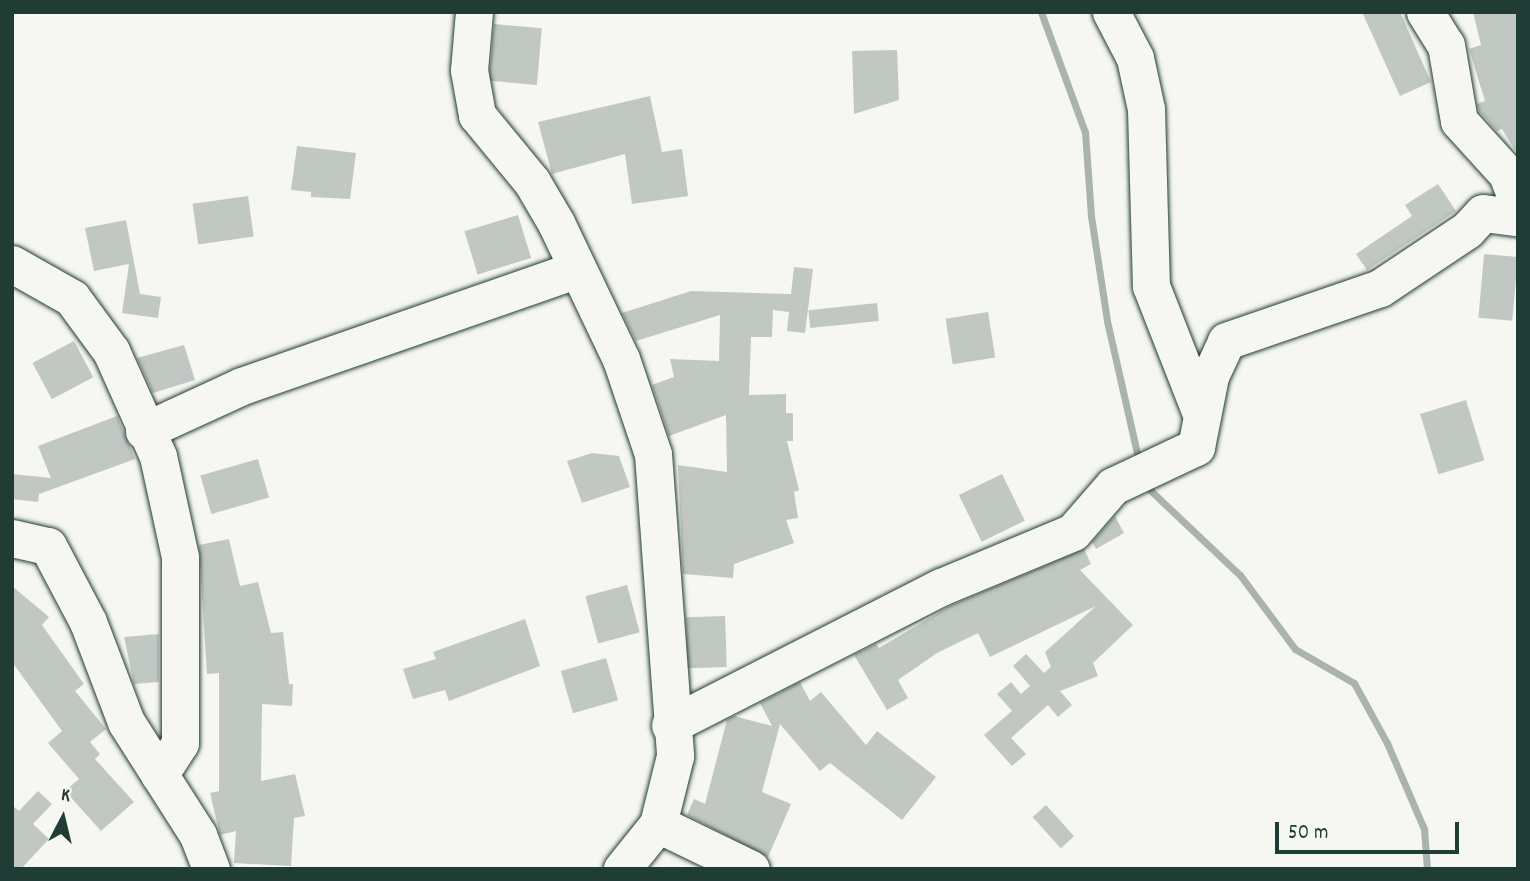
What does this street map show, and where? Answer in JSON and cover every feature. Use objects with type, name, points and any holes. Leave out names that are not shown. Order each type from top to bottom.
[{"type":"street","points":[[474,12],[469,69],[477,115],[532,182],[621,359],[653,454],[670,725],[675,756],[658,824],[622,869]]},
{"type":"street","points":[[1111,12],[1135,58],[1146,109],[1151,286],[1200,411]]},
{"type":"street","points":[[1425,12],[1446,45],[1459,121],[1507,173],[1518,203]]},
{"type":"street","points":[[670,725],[942,587],[1073,532],[1113,486],[1196,447],[1200,411],[1226,341],[1380,288],[1467,230],[1483,214],[1518,217]]},
{"type":"street","points":[[12,264],[72,298],[111,351],[144,431],[158,456],[180,557],[180,743],[159,775]]},
{"type":"street","points":[[144,431],[242,386],[576,270]]},
{"type":"street","points":[[12,538],[48,546],[88,622],[126,722],[198,835],[211,869]]},
{"type":"street","points":[[658,824],[751,869]]},
{"type":"building","points":[[1362,12],[1400,12],[1431,82],[1400,96]]},
{"type":"building","points":[[1473,12],[1518,12],[1518,155],[1502,129],[1497,131],[1479,111],[1477,104],[1485,101],[1469,49],[1481,45]]},
{"type":"building","points":[[494,24],[542,28],[537,85],[489,81]]},
{"type":"building","points":[[897,50],[899,100],[854,114],[852,51]]},
{"type":"building","points":[[650,96],[662,152],[682,149],[688,196],[632,204],[625,154],[552,174],[538,122]]},
{"type":"building","points":[[297,146],[356,153],[350,199],[311,197],[311,192],[291,190]]},
{"type":"building","points":[[1438,184],[1456,211],[1367,270],[1356,254],[1412,216],[1405,205]]},
{"type":"building","points":[[248,196],[254,237],[198,244],[193,204]]},
{"type":"building","points":[[518,215],[531,258],[478,274],[464,231]]},
{"type":"building","points":[[126,220],[140,294],[161,297],[158,318],[122,313],[129,264],[94,271],[85,228]]},
{"type":"building","points":[[1484,254],[1518,257],[1512,321],[1478,318]]},
{"type":"building","points":[[794,267],[813,269],[805,333],[787,331],[789,312],[773,310],[772,337],[751,337],[749,395],[786,394],[786,413],[793,413],[793,441],[787,441],[799,490],[794,492],[798,518],[786,520],[794,543],[734,564],[733,578],[683,574],[678,465],[727,472],[726,415],[669,436],[652,385],[674,377],[670,359],[719,361],[720,315],[636,341],[622,313],[691,291],[791,294]]},
{"type":"building","points":[[877,303],[879,321],[810,328],[808,310]]},
{"type":"building","points":[[988,312],[995,357],[953,364],[946,319]]},
{"type":"building","points":[[74,341],[93,377],[52,399],[33,363]]},
{"type":"building","points":[[184,345],[195,380],[153,393],[137,358]]},
{"type":"building","points":[[1466,400],[1484,460],[1439,474],[1420,414]]},
{"type":"building","points":[[117,416],[135,459],[39,494],[38,502],[12,499],[12,474],[51,478],[38,446]]},
{"type":"building","points":[[592,453],[619,456],[630,487],[582,503],[567,461]]},
{"type":"building","points":[[258,459],[269,497],[211,514],[200,476]]},
{"type":"building","points":[[1002,474],[1025,521],[982,542],[959,495]]},
{"type":"building","points":[[1115,516],[1124,533],[1096,549],[1092,542]]},
{"type":"building","points":[[229,539],[240,586],[258,582],[271,633],[283,632],[289,684],[293,684],[292,706],[262,704],[261,781],[295,774],[305,816],[294,818],[291,866],[234,863],[236,831],[220,835],[210,793],[219,791],[219,673],[207,674],[199,545]]},
{"type":"building","points":[[1084,549],[1091,564],[1080,570],[1133,625],[1093,663],[1098,676],[1060,691],[1072,705],[1058,717],[1048,705],[1011,738],[1026,754],[1012,766],[984,735],[1012,711],[997,694],[1011,682],[1021,694],[1030,686],[1013,666],[1026,654],[1044,673],[1051,667],[1045,652],[1096,606],[990,657],[978,633],[937,653],[898,680],[908,698],[887,710],[854,655],[876,644],[879,648],[950,606]]},
{"type":"building","points":[[627,585],[640,632],[598,643],[585,596]]},
{"type":"building","points":[[12,586],[49,617],[42,625],[84,684],[75,691],[106,729],[90,742],[100,754],[95,759],[134,802],[101,831],[65,791],[79,779],[48,743],[62,731],[12,662]]},
{"type":"building","points":[[725,616],[727,667],[688,668],[686,617]]},
{"type":"building","points":[[525,619],[540,666],[449,701],[445,690],[413,699],[403,669],[436,659],[433,652]]},
{"type":"building","points":[[159,634],[159,682],[134,684],[124,637]]},
{"type":"building","points":[[606,658],[618,700],[573,713],[561,671]]},
{"type":"building","points":[[800,682],[810,701],[821,692],[866,745],[877,731],[936,777],[902,820],[830,763],[820,771],[780,724],[762,792],[791,804],[768,857],[687,815],[694,799],[705,804],[727,720],[734,716],[772,726],[760,703]]},
{"type":"building","points":[[38,791],[52,804],[33,824],[49,839],[21,869],[12,869],[12,805],[19,811]]},
{"type":"building","points":[[1046,805],[1074,836],[1061,848],[1033,817]]},
{"type":"waterway","points":[[1041,12],[1085,132],[1091,216],[1107,321],[1137,453]]},
{"type":"waterway","points":[[1150,490],[1240,575],[1295,649],[1354,683],[1387,743],[1424,829],[1427,869]]}]
